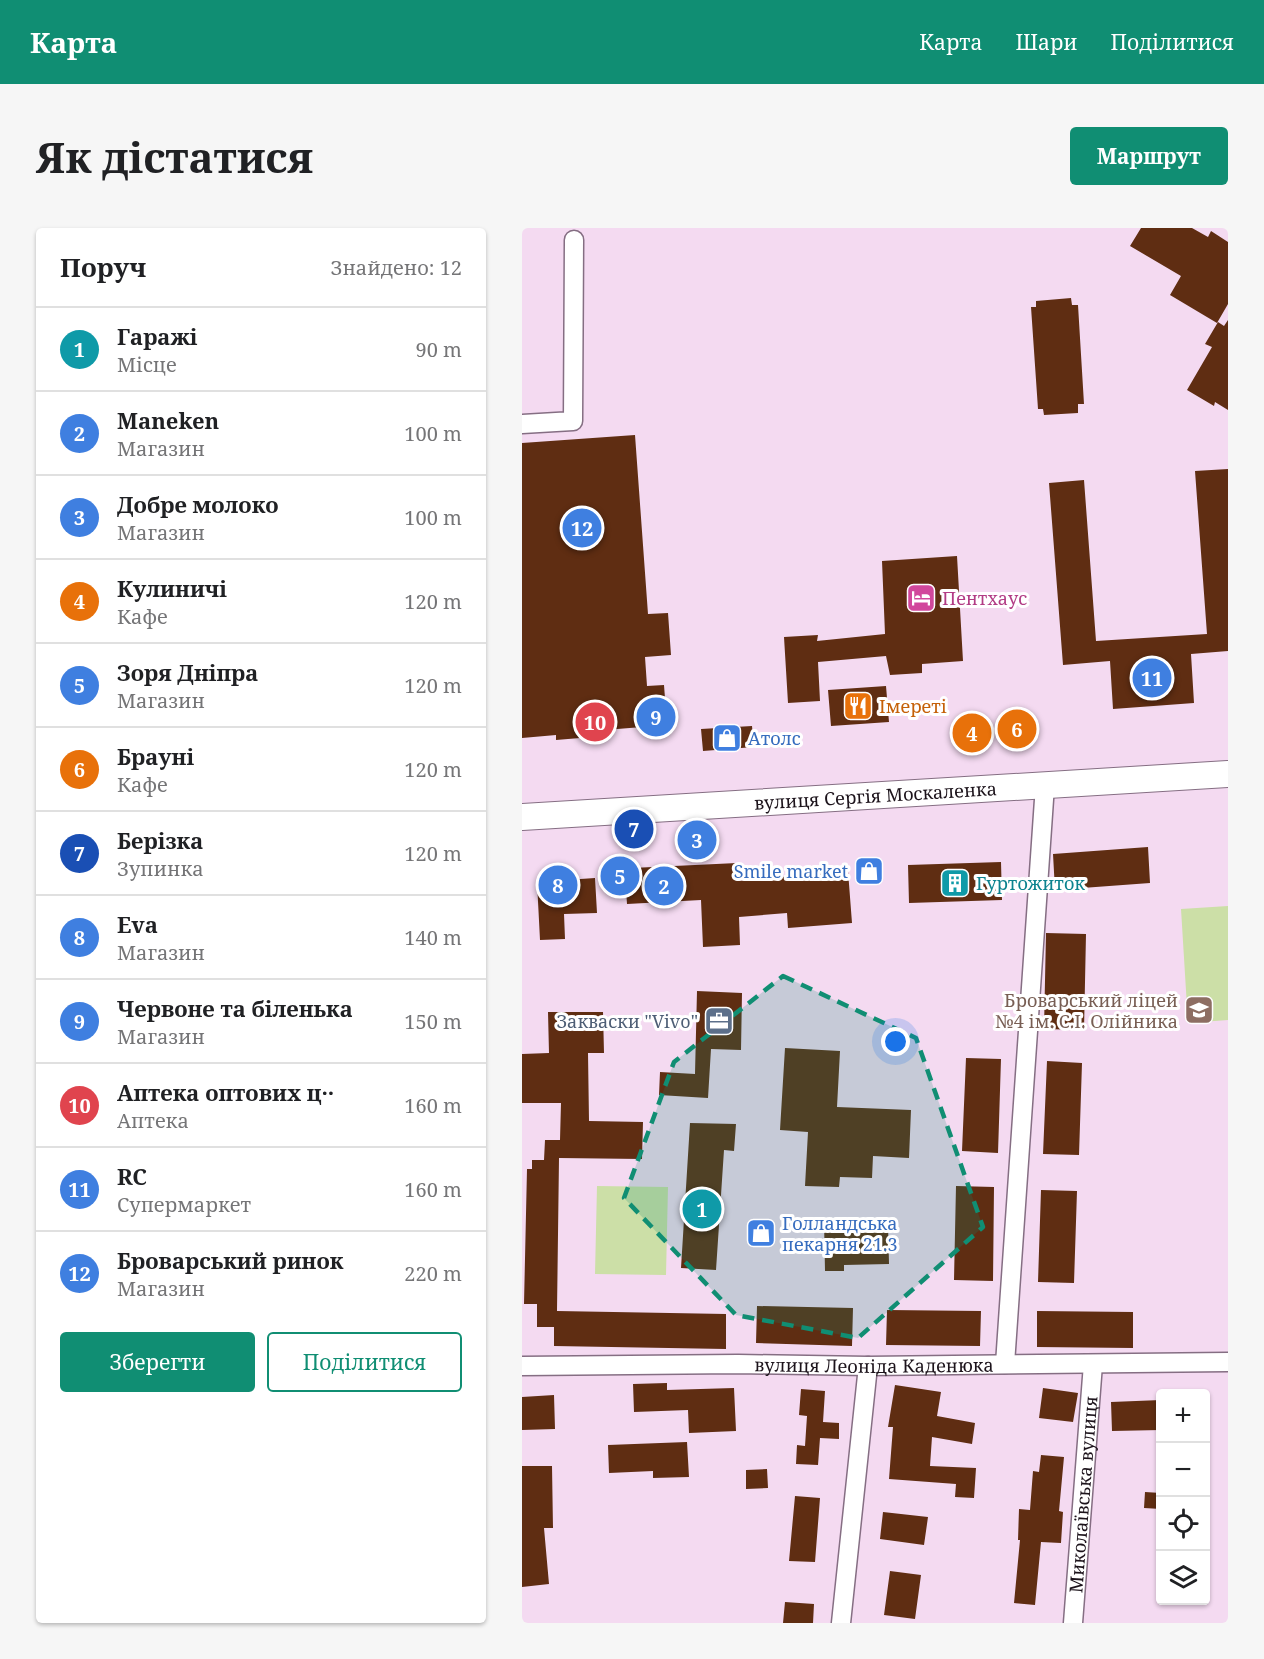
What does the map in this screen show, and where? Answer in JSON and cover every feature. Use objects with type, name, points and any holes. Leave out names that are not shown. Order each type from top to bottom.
[{"type":"main road","name":"вулиця Сергія Москаленка","points":[[522,817],[1228,774]]},
{"type":"street","points":[[522,424],[573,421],[574,240]]},
{"type":"street","points":[[1005,1364],[1044,785]]},
{"type":"street","name":"вулиця Леоніда Каденюка","points":[[522,1366],[738,1364],[868,1366],[1228,1362]]},
{"type":"street","name":"Миколаївська вулиця","points":[[1073,1623],[1093,1364]]},
{"type":"street","points":[[841,1623],[868,1366]]},
{"type":"highlighted area","points":[[783,976],[916,1038],[983,1227],[858,1338],[736,1315],[624,1198],[674,1062]]},
{"type":"green space","points":[[1228,906],[1228,1020],[1188,1023],[1181,909]]},
{"type":"green space","points":[[597,1186],[668,1187],[666,1275],[595,1274]]},
{"type":"building","points":[[1141,228],[1192,228],[1208,237],[1211,231],[1228,242],[1228,304],[1217,323],[1170,295],[1181,276],[1130,246]]},
{"type":"building","points":[[1071,298],[1072,305],[1078,305],[1084,404],[1078,404],[1078,413],[1044,415],[1043,409],[1038,409],[1031,307],[1036,307],[1036,301]]},
{"type":"building","points":[[1228,320],[1228,410],[1215,402],[1214,406],[1187,390],[1212,347],[1205,344],[1218,322],[1224,326]]},
{"type":"building","points":[[635,435],[648,614],[668,613],[671,655],[645,657],[647,686],[664,685],[667,725],[580,732],[580,738],[556,740],[556,735],[522,738],[522,443]]},
{"type":"building","points":[[1228,469],[1228,651],[1191,654],[1194,703],[1113,709],[1110,661],[1063,665],[1049,483],[1084,480],[1096,641],[1207,634],[1195,471]]},
{"type":"building","name":"Пентхаус","points":[[957,556],[963,661],[922,664],[922,673],[890,675],[886,656],[818,662],[820,701],[788,703],[784,637],[818,635],[817,641],[885,634],[882,561]]},
{"type":"building","name":"Імереті","points":[[886,686],[889,722],[831,726],[828,690]]},
{"type":"building","name":"Атолс","points":[[752,726],[754,747],[703,751],[701,729]]},
{"type":"building","points":[[1148,847],[1150,883],[1055,890],[1053,854]]},
{"type":"building","name":"Гуртожиток","points":[[1001,862],[1002,900],[909,903],[908,865]]},
{"type":"building","points":[[737,863],[737,881],[848,871],[852,923],[788,928],[787,913],[739,917],[740,945],[703,947],[701,900],[627,904],[626,890],[612,891],[611,869]]},
{"type":"building","points":[[595,878],[597,913],[564,914],[565,939],[540,940],[537,882]]},
{"type":"building","points":[[1046,933],[1086,934],[1084,1030],[1044,1029]]},
{"type":"building","name":"Закваски \"Vivo\"","points":[[697,991],[742,993],[741,1050],[711,1049],[708,1098],[659,1095],[660,1072],[695,1074]]},
{"type":"building","points":[[548,1012],[603,1012],[604,1053],[588,1053],[589,1121],[643,1122],[642,1159],[559,1158],[557,1311],[726,1314],[726,1349],[554,1346],[554,1327],[537,1327],[537,1304],[524,1304],[527,1169],[532,1169],[532,1160],[544,1160],[545,1140],[560,1140],[561,1103],[522,1103],[522,1054],[549,1053]]},
{"type":"building","points":[[785,1048],[840,1051],[837,1107],[911,1110],[909,1158],[873,1156],[872,1178],[840,1177],[839,1187],[805,1186],[808,1132],[780,1130]]},
{"type":"building","points":[[966,1058],[1001,1059],[998,1153],[962,1151]]},
{"type":"building","points":[[1047,1061],[1082,1063],[1079,1155],[1043,1154]]},
{"type":"building","points":[[690,1123],[736,1124],[734,1151],[724,1150],[716,1270],[681,1268]]},
{"type":"building","points":[[956,1186],[994,1187],[993,1281],[954,1280]]},
{"type":"building","points":[[1041,1190],[1077,1191],[1074,1283],[1038,1282]]},
{"type":"building","points":[[824,1220],[845,1220],[845,1224],[888,1224],[889,1264],[844,1265],[844,1271],[825,1271]]},
{"type":"building","points":[[757,1306],[853,1308],[852,1346],[756,1343]]},
{"type":"building","points":[[887,1310],[981,1311],[980,1346],[886,1345]]},
{"type":"building","points":[[1037,1311],[1133,1312],[1133,1348],[1037,1347]]},
{"type":"building","points":[[667,1383],[667,1390],[734,1388],[736,1431],[689,1433],[688,1410],[634,1412],[633,1384]]},
{"type":"building","points":[[895,1385],[941,1392],[937,1416],[975,1423],[972,1444],[932,1437],[930,1466],[976,1468],[974,1498],[955,1497],[956,1484],[889,1479],[893,1427],[888,1427]]},
{"type":"building","points":[[1043,1388],[1078,1393],[1073,1422],[1039,1418]]},
{"type":"building","points":[[801,1389],[825,1391],[823,1422],[839,1423],[839,1439],[820,1438],[818,1465],[796,1464],[797,1445],[805,1446],[807,1416],[799,1415]]},
{"type":"building","points":[[554,1395],[555,1429],[522,1430],[522,1397]]},
{"type":"building","points":[[1156,1400],[1156,1430],[1112,1431],[1111,1402]]},
{"type":"building","points":[[687,1442],[689,1477],[653,1478],[653,1471],[609,1473],[608,1445]]},
{"type":"building","points":[[1041,1455],[1064,1457],[1059,1511],[1063,1512],[1061,1543],[1041,1542],[1035,1605],[1014,1603],[1020,1540],[1018,1540],[1019,1509],[1030,1510],[1033,1471],[1039,1472]]},
{"type":"building","points":[[522,1466],[552,1466],[553,1528],[544,1528],[549,1584],[522,1587]]},
{"type":"building","points":[[767,1469],[768,1488],[746,1489],[746,1470]]},
{"type":"building","points":[[1145,1492],[1156,1493],[1156,1509],[1144,1508]]},
{"type":"building","points":[[795,1496],[820,1498],[815,1562],[789,1561]]},
{"type":"building","points":[[883,1512],[928,1517],[924,1545],[880,1539]]},
{"type":"building","points":[[890,1571],[921,1575],[915,1619],[884,1615]]},
{"type":"building","points":[[785,1602],[814,1604],[813,1623],[783,1623]]},
{"type":"place","name":"Броварський ринок","points":[[582,528]]},
{"type":"place","name":"Пентхаус","points":[[921,598]]},
{"type":"place","name":"RC","points":[[1152,678]]},
{"type":"place","name":"Імереті","points":[[858,706]]},
{"type":"place","name":"Червоне та біленька","points":[[656,717]]},
{"type":"place","name":"Аптека оптових ц‥","points":[[595,722]]},
{"type":"place","name":"Брауні","points":[[1017,729]]},
{"type":"place","name":"Кулиничі","points":[[972,733]]},
{"type":"place","name":"Атолс","points":[[727,738]]},
{"type":"place","name":"Берізка","points":[[634,829]]},
{"type":"place","name":"Добре молоко","points":[[697,840]]},
{"type":"place","name":"Smile market","points":[[869,871]]},
{"type":"place","name":"Зоря Дніпра","points":[[620,876]]},
{"type":"place","name":"Гуртожиток","points":[[955,883]]},
{"type":"place","name":"Eva","points":[[558,885]]},
{"type":"place","name":"Maneken","points":[[664,886]]},
{"type":"place","name":"Броварський ліцей №4 ім. С.І. Олійника","points":[[1199,1010]]},
{"type":"place","name":"Закваски \"Vivo\"","points":[[719,1021]]},
{"type":"place","name":"Гаражі","points":[[702,1209]]},
{"type":"place","name":"Голландська пекарня 21.3","points":[[761,1233]]}]
